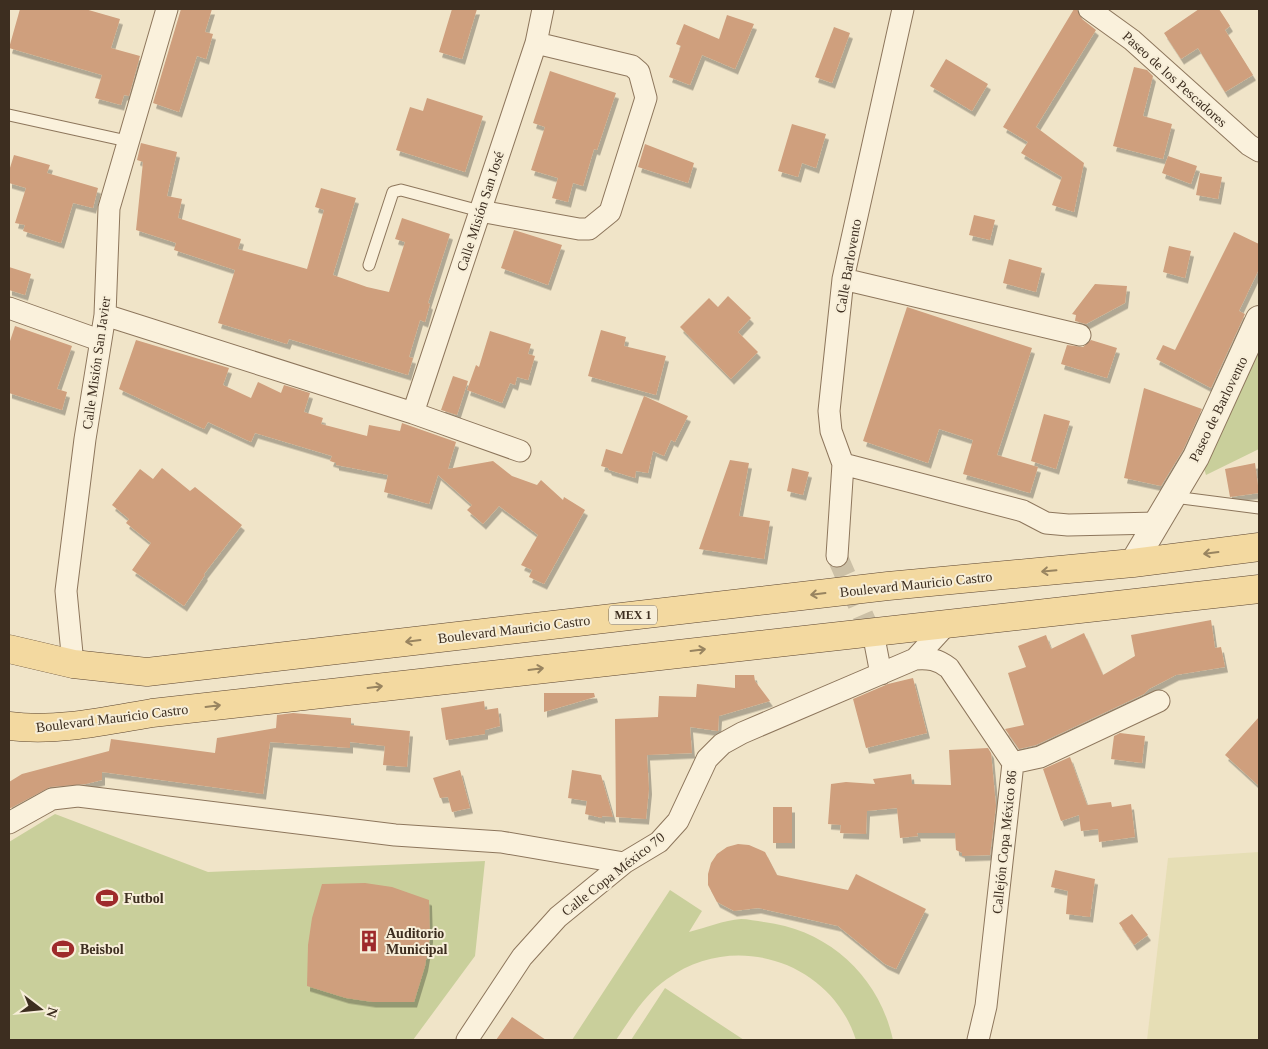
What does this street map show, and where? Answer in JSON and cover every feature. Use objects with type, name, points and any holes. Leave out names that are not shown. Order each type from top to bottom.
[{"type":"main road","name":"Boulevard Mauricio Castro","points":[[9,649],[73,664],[147,672],[888,586],[1133,563],[1259,548]]},
{"type":"main road","name":"Boulevard Mauricio Castro","points":[[9,726],[30,729],[89,724],[152,713],[1259,589]]},
{"type":"street","name":"Calle Misión San Javier","points":[[73,664],[66,591],[99,340],[105,315],[109,208],[167,9]]},
{"type":"street","name":"Calle Misión San José","points":[[413,413],[536,42],[543,9]]},
{"type":"street","name":"Calle Barlovento","points":[[837,556],[843,464],[831,431],[829,411],[843,279],[904,9]]},
{"type":"street","name":"Paseo de los Pescadores","points":[[1089,9],[1127,36],[1249,145],[1259,151]]},
{"type":"street","points":[[480,211],[579,229],[590,229],[610,212],[646,98],[640,72],[632,66],[536,42]]},
{"type":"street","points":[[843,279],[1080,335]]},
{"type":"street","points":[[9,308],[99,340]]},
{"type":"street","points":[[105,315],[413,413],[520,451]]},
{"type":"street","name":"Paseo de Barlovento","points":[[1133,563],[1174,497],[1196,457],[1259,319]]},
{"type":"street","points":[[843,464],[1024,511],[1046,523],[1068,525],[1157,523]]},
{"type":"street","name":"Calle Copa México 70","points":[[467,1040],[522,957],[558,917],[624,863],[659,842],[678,821],[708,759],[722,744],[742,733],[915,659],[948,623]]},
{"type":"street","points":[[875,643],[880,674]]},
{"type":"street","name":"Callejón Copa México 86","points":[[915,659],[933,659],[949,668],[1013,763],[986,1006],[978,1040]]},
{"type":"street","points":[[1013,763],[1040,757],[1158,701]]},
{"type":"street","points":[[9,823],[52,800],[78,796],[395,835],[502,842],[624,863]]},
{"type":"lane","points":[[9,115],[127,141]]},
{"type":"lane","points":[[369,265],[393,192],[401,190],[480,211]]},
{"type":"lane","points":[[1174,497],[1259,508]]},
{"type":"shaded area","points":[[1259,852],[1259,1040],[1147,1040],[1168,858]]},
{"type":"green space","points":[[1259,337],[1259,449],[1206,475],[1199,452]]},
{"type":"green space","points":[[55,814],[208,872],[485,861],[475,956],[413,1040],[9,1040],[9,842]]},
{"type":"green space","points":[[670,890],[702,911],[689,932],[728,921],[746,919],[788,927],[810,935],[830,946],[848,960],[876,996],[886,1017],[893,1040],[856,1040],[843,1013],[825,990],[803,973],[777,961],[750,956],[721,957],[693,964],[667,979],[645,999],[616,1040],[572,1040]]},
{"type":"green space","points":[[665,988],[744,1040],[631,1040]]},
{"type":"building","points":[[20,9],[85,9],[120,19],[111,48],[140,56],[129,96],[124,95],[121,105],[95,98],[102,75],[9,48]]},
{"type":"building","points":[[181,9],[212,9],[205,32],[213,34],[206,59],[197,56],[179,112],[153,103]]},
{"type":"building","points":[[452,9],[477,9],[462,59],[439,52]]},
{"type":"building","points":[[1074,9],[1077,9],[1082,19],[1096,30],[1036,127],[1084,163],[1074,212],[1052,205],[1062,177],[1021,153],[1028,142],[1003,127]]},
{"type":"building","points":[[1199,9],[1219,9],[1230,26],[1225,30],[1253,75],[1225,92],[1198,48],[1181,59],[1164,33]]},
{"type":"building","points":[[727,15],[754,24],[735,69],[702,55],[690,85],[669,77],[681,46],[676,44],[684,24],[719,39]]},
{"type":"building","points":[[834,27],[850,33],[832,83],[815,77]]},
{"type":"building","points":[[946,59],[988,84],[972,111],[930,86]]},
{"type":"building","points":[[1134,67],[1147,70],[1153,76],[1143,116],[1172,124],[1163,159],[1113,146]]},
{"type":"building","points":[[550,71],[616,93],[597,150],[594,149],[583,186],[573,183],[568,202],[552,198],[558,178],[531,170],[545,127],[533,123]]},
{"type":"building","points":[[427,98],[483,116],[465,172],[396,150],[410,107],[423,111]]},
{"type":"building","points":[[792,124],[826,134],[816,168],[802,163],[798,177],[778,171]]},
{"type":"building","points":[[141,143],[177,152],[167,196],[182,199],[178,218],[241,239],[238,249],[307,269],[324,210],[315,207],[321,188],[356,198],[333,275],[367,287],[389,292],[405,242],[395,239],[402,218],[450,234],[428,303],[430,304],[425,322],[420,320],[409,357],[413,358],[408,375],[289,339],[287,344],[218,323],[235,270],[174,250],[176,243],[136,230],[143,162],[137,160]]},
{"type":"building","points":[[645,144],[694,163],[688,183],[638,167]]},
{"type":"building","points":[[14,155],[50,165],[47,173],[98,188],[93,208],[73,203],[61,243],[23,231],[25,225],[15,223],[26,188],[9,183],[9,171]]},
{"type":"building","points":[[1168,156],[1197,166],[1191,184],[1162,173]]},
{"type":"building","points":[[1200,173],[1222,177],[1218,199],[1196,195]]},
{"type":"building","points":[[974,215],[995,220],[990,240],[969,235]]},
{"type":"building","points":[[514,230],[562,245],[548,285],[501,268]]},
{"type":"building","points":[[1234,232],[1259,244],[1259,269],[1239,311],[1245,314],[1211,388],[1156,359],[1163,345],[1175,350]]},
{"type":"building","points":[[1169,246],[1191,251],[1185,278],[1163,272]]},
{"type":"building","points":[[1009,259],[1042,268],[1036,292],[1003,283]]},
{"type":"building","points":[[9,267],[31,274],[25,295],[9,290]]},
{"type":"building","points":[[1095,284],[1127,286],[1125,303],[1086,324],[1075,321],[1076,315],[1072,314]]},
{"type":"building","points":[[728,296],[751,318],[738,332],[758,352],[731,379],[680,327],[709,298],[718,307]]},
{"type":"building","points":[[907,307],[1032,348],[997,455],[1038,467],[1030,493],[963,474],[973,440],[939,429],[928,463],[863,441]]},
{"type":"building","points":[[15,326],[72,346],[57,389],[67,392],[62,410],[9,393],[9,344]]},
{"type":"building","points":[[601,330],[626,337],[624,346],[666,356],[656,395],[588,376]]},
{"type":"building","points":[[490,331],[531,344],[528,354],[535,356],[528,380],[517,377],[515,385],[510,383],[502,403],[467,390],[476,365],[479,367]]},
{"type":"building","points":[[136,340],[229,368],[223,385],[251,398],[258,382],[281,393],[284,385],[310,393],[304,412],[323,418],[321,424],[367,436],[369,425],[400,431],[402,423],[456,442],[448,469],[493,461],[512,476],[537,485],[541,480],[563,500],[564,497],[585,510],[544,584],[529,577],[532,570],[521,565],[538,535],[499,506],[483,524],[467,510],[472,505],[438,475],[429,504],[384,492],[388,475],[336,465],[336,463],[330,461],[332,456],[255,433],[251,442],[208,422],[204,429],[119,389]]},
{"type":"building","points":[[1091,340],[1117,348],[1107,378],[1061,364],[1067,345],[1083,347]]},
{"type":"building","points":[[453,376],[468,381],[457,415],[441,410]]},
{"type":"building","points":[[1144,388],[1202,409],[1183,450],[1161,486],[1124,478]]},
{"type":"building","points":[[644,396],[688,416],[675,442],[671,440],[664,456],[653,451],[648,473],[636,471],[635,478],[601,466],[606,449],[622,454]]},
{"type":"building","points":[[1044,414],[1070,421],[1056,469],[1031,461]]},
{"type":"building","points":[[730,460],[749,463],[739,516],[770,521],[764,559],[699,549]]},
{"type":"building","points":[[1255,463],[1259,493],[1230,497],[1225,469]]},
{"type":"building","points":[[162,468],[190,491],[195,487],[242,525],[204,574],[184,606],[132,570],[151,543],[126,523],[129,519],[112,505],[140,469],[153,479]]},
{"type":"building","points":[[792,468],[809,472],[803,495],[787,491]]},
{"type":"building","points":[[1211,620],[1215,648],[1221,647],[1225,667],[1176,675],[1149,689],[1144,694],[1036,745],[1019,749],[1005,729],[1024,725],[1008,673],[1026,667],[1018,646],[1046,635],[1051,649],[1084,633],[1103,675],[1135,656],[1131,635]]},
{"type":"building","points":[[735,675],[754,675],[755,681],[770,701],[719,716],[718,731],[690,727],[692,753],[647,755],[649,789],[646,819],[616,817],[615,719],[658,717],[659,696],[696,697],[697,684],[735,688]]},
{"type":"building","points":[[913,678],[927,733],[866,748],[853,699],[888,684]]},
{"type":"building","points":[[544,693],[594,693],[595,697],[544,712]]},
{"type":"building","points":[[484,701],[485,710],[498,708],[500,726],[485,730],[485,734],[446,740],[441,708]]},
{"type":"building","points":[[293,713],[351,718],[351,725],[410,731],[407,767],[383,765],[385,746],[350,742],[350,748],[270,742],[263,794],[102,772],[102,780],[86,784],[50,787],[9,809],[9,782],[22,774],[109,751],[111,739],[215,753],[217,738],[276,728],[277,715]]},
{"type":"building","points":[[1259,717],[1259,786],[1225,755]]},
{"type":"building","points":[[1120,733],[1145,736],[1142,763],[1111,759],[1114,736]]},
{"type":"building","points":[[988,748],[991,753],[996,806],[990,855],[962,856],[962,853],[956,850],[955,833],[917,833],[918,836],[900,838],[897,808],[867,811],[866,834],[840,833],[841,825],[828,824],[831,784],[846,782],[875,784],[873,779],[911,774],[912,784],[951,785],[949,750]]},
{"type":"building","points":[[1070,757],[1087,805],[1111,802],[1112,807],[1131,804],[1135,837],[1099,842],[1098,829],[1081,831],[1079,815],[1061,821],[1043,769]]},
{"type":"building","points":[[460,770],[470,808],[452,812],[448,797],[440,798],[433,778]]},
{"type":"building","points":[[572,770],[601,775],[613,817],[602,816],[602,818],[585,814],[587,801],[568,798]]},
{"type":"building","points":[[773,807],[792,807],[792,843],[773,843]]},
{"type":"building","points":[[738,844],[749,845],[765,852],[777,875],[848,890],[856,874],[926,909],[896,969],[885,964],[838,926],[758,908],[734,911],[717,902],[708,885],[711,863],[717,854],[727,847]]},
{"type":"building","points":[[1055,870],[1095,879],[1090,917],[1066,914],[1068,891],[1051,887]]},
{"type":"building","name":"Auditorio Municipal","points":[[365,883],[392,887],[429,900],[430,937],[425,966],[414,1002],[373,1002],[346,998],[307,986],[308,945],[312,918],[322,884]]},
{"type":"building","points":[[1132,914],[1148,935],[1134,945],[1119,923]]},
{"type":"building","points":[[512,1017],[546,1040],[496,1040]]},
{"type":"tunnel","points":[[837,556],[875,643]]},
{"type":"place","name":"Futbol","points":[[107,898]]},
{"type":"place","name":"Auditorio Municipal","points":[[369,941]]},
{"type":"place","name":"Beisbol","points":[[63,949]]}]
